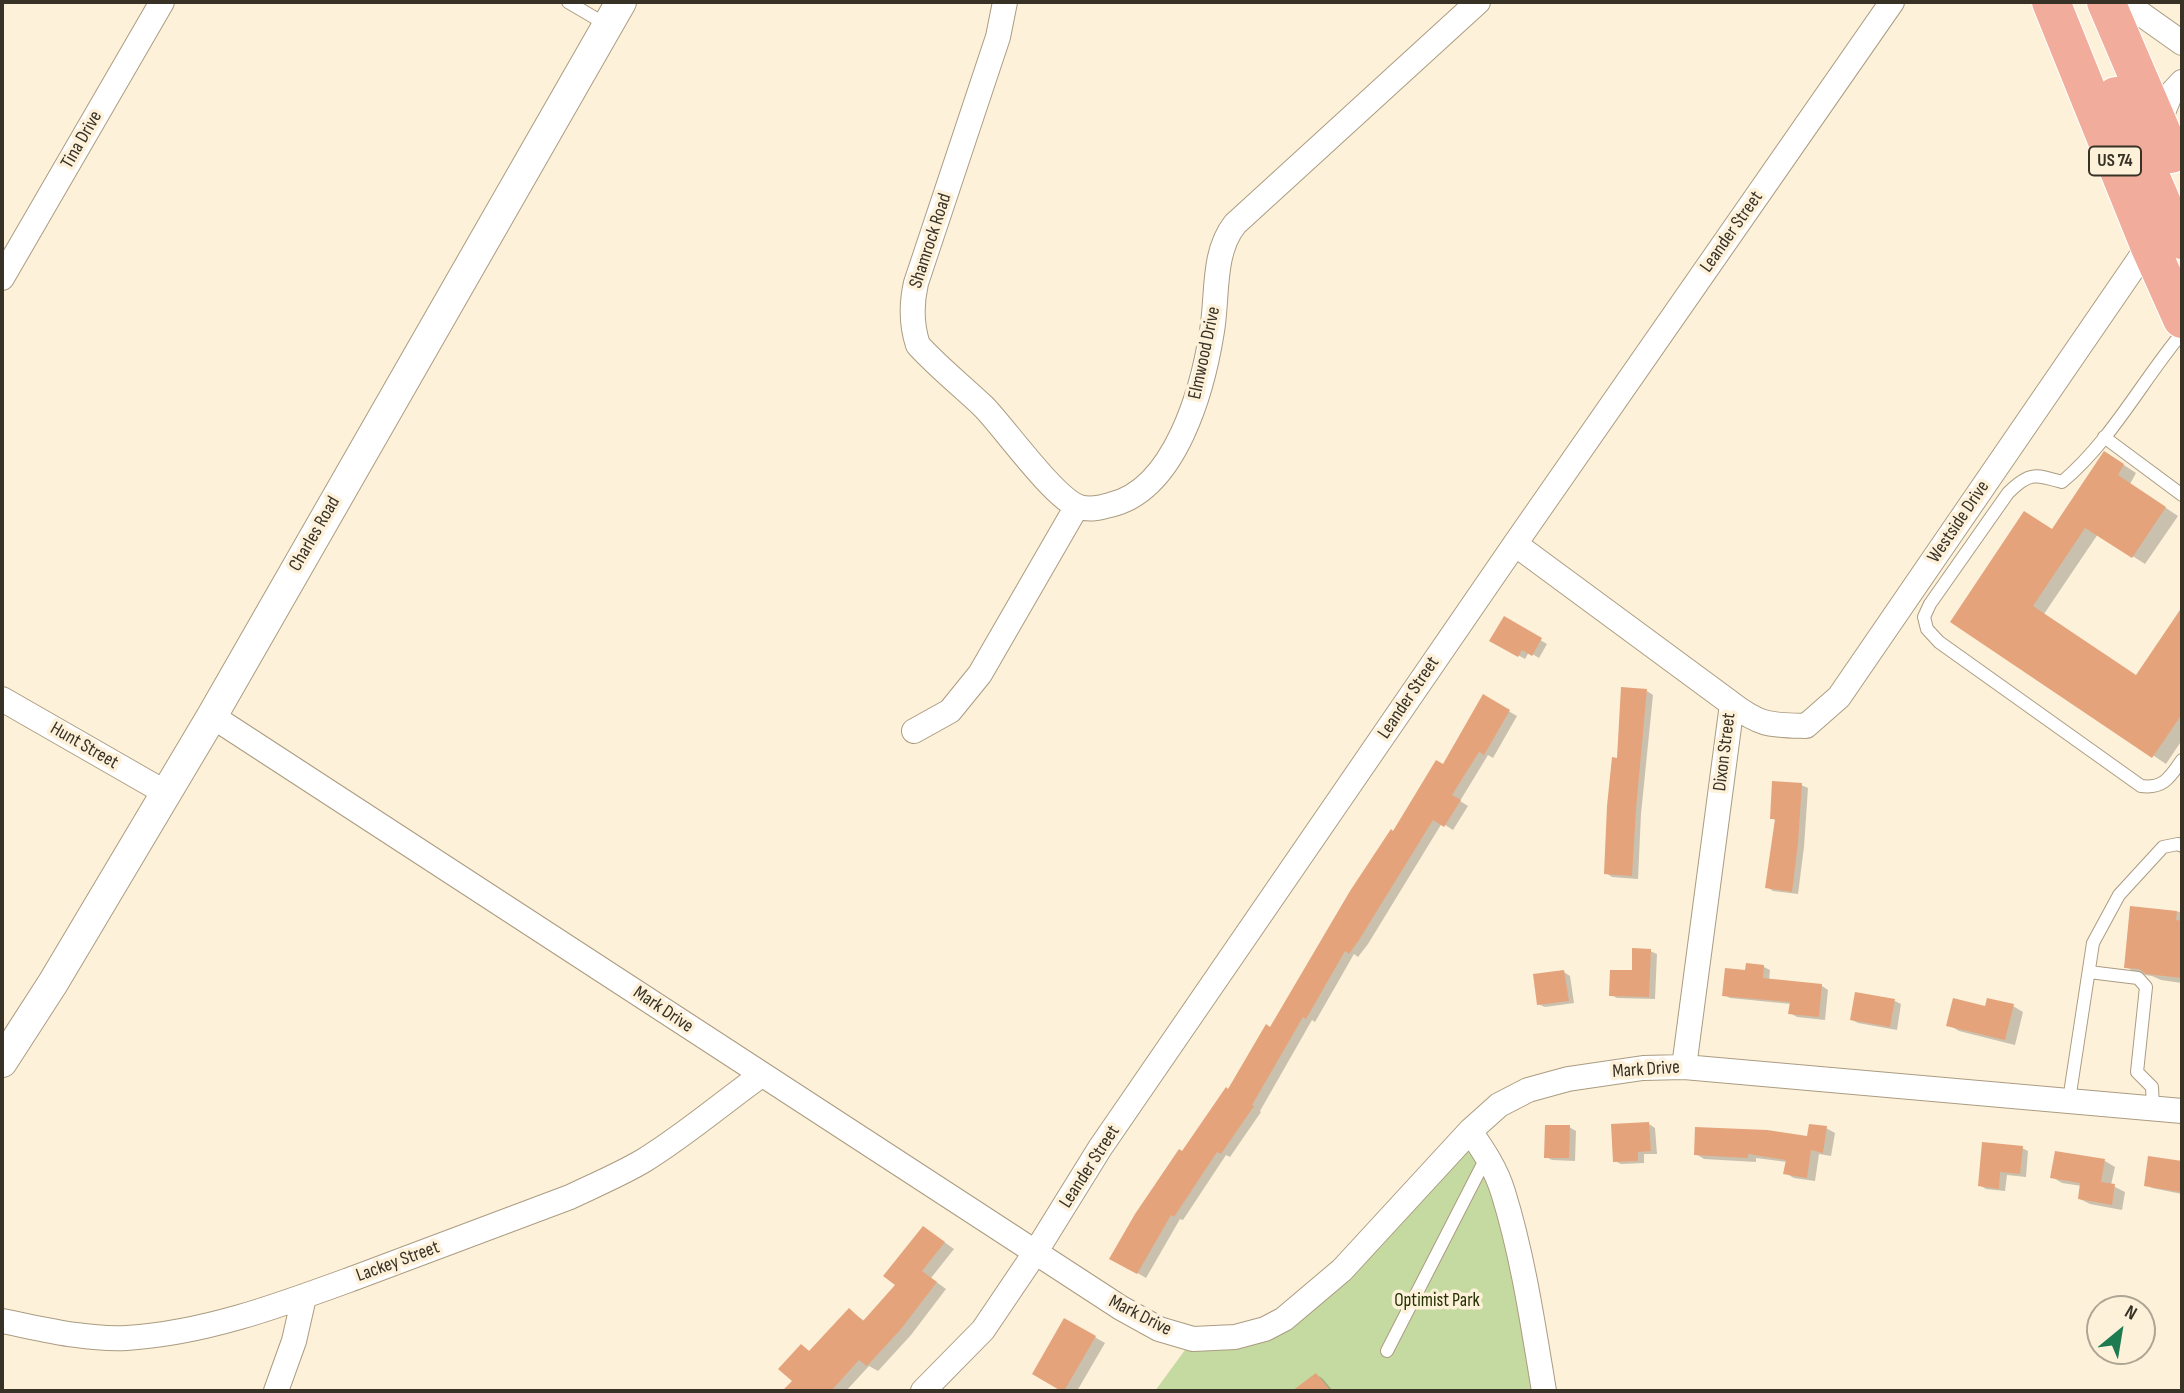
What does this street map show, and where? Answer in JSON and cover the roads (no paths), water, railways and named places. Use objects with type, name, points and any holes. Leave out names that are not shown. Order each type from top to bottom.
[{"type":"highway","name":"US 74","points":[[2051,2],[2165,243],[2182,318]]},
{"type":"highway","points":[[2076,2],[2171,224],[2165,243]]},
{"type":"highway","name":"US 74","points":[[2106,2],[2182,182]]},
{"type":"street","name":"Tina Drive","points":[[2,278],[162,2]]},
{"type":"street","name":"Shamrock Road","points":[[1005,2],[994,50],[916,283],[912,304],[914,331],[918,345],[984,407],[1054,489],[1077,506]]},
{"type":"street","name":"Elmwood Drive","points":[[1077,506],[1094,509],[1121,503],[1143,489],[1160,470],[1182,435],[1202,384],[1213,329],[1221,251],[1226,236],[1478,2]]},
{"type":"street","name":"Leander Street","points":[[923,1391],[983,1330],[1035,1253],[1100,1148],[1892,2]]},
{"type":"street","points":[[2124,2],[2182,43]]},
{"type":"street","name":"Charles Road","points":[[2,1062],[53,983],[212,716],[614,13]]},
{"type":"street","points":[[2158,125],[2170,95],[2182,82]]},
{"type":"street","name":"Westside Drive","points":[[1732,704],[1750,718],[1770,725],[1806,726],[1839,697],[1902,604],[2165,243]]},
{"type":"street","points":[[915,731],[950,711],[980,674],[1077,506]]},
{"type":"street","name":"Dixon Street","points":[[1515,544],[1732,704],[1684,1066]]},
{"type":"street","name":"Hunt Street","points":[[2,699],[166,793]]},
{"type":"street","name":"Mark Drive","points":[[212,716],[544,931],[760,1076],[1121,1308],[1159,1329],[1193,1339],[1235,1336],[1265,1329],[1284,1319],[1342,1270],[1470,1130],[1499,1105],[1528,1090],[1568,1079],[1608,1072],[1684,1066],[2182,1111]]},
{"type":"street","name":"Lackey Street","points":[[2,1321],[64,1334],[125,1338],[179,1332],[304,1297],[570,1197],[613,1177],[685,1132],[760,1076]]},
{"type":"street","points":[[1470,1130],[1487,1156],[1503,1190],[1528,1296],[1544,1391]]},
{"type":"street","points":[[276,1391],[294,1341],[304,1297]]},
{"type":"lane","points":[[568,2],[614,13]]},
{"type":"lane","points":[[2182,333],[2104,437],[2062,482],[2032,475],[2022,480],[2000,504],[1930,604],[1924,617],[1927,629],[1939,642],[2141,786],[2154,787],[2162,783],[2182,760]]},
{"type":"lane","points":[[2104,437],[2182,495]]},
{"type":"lane","points":[[1902,604],[1924,617]]},
{"type":"lane","points":[[2069,1100],[2093,943],[2119,895],[2163,847],[2178,844],[2182,846]]},
{"type":"lane","points":[[2089,972],[2138,978],[2146,987],[2137,1072],[2152,1087],[2153,1108]]},
{"type":"lane","points":[[1387,1351],[1487,1156]]},
{"type":"park label","name":"Optimist Park","points":[[1437,1301]]}]
